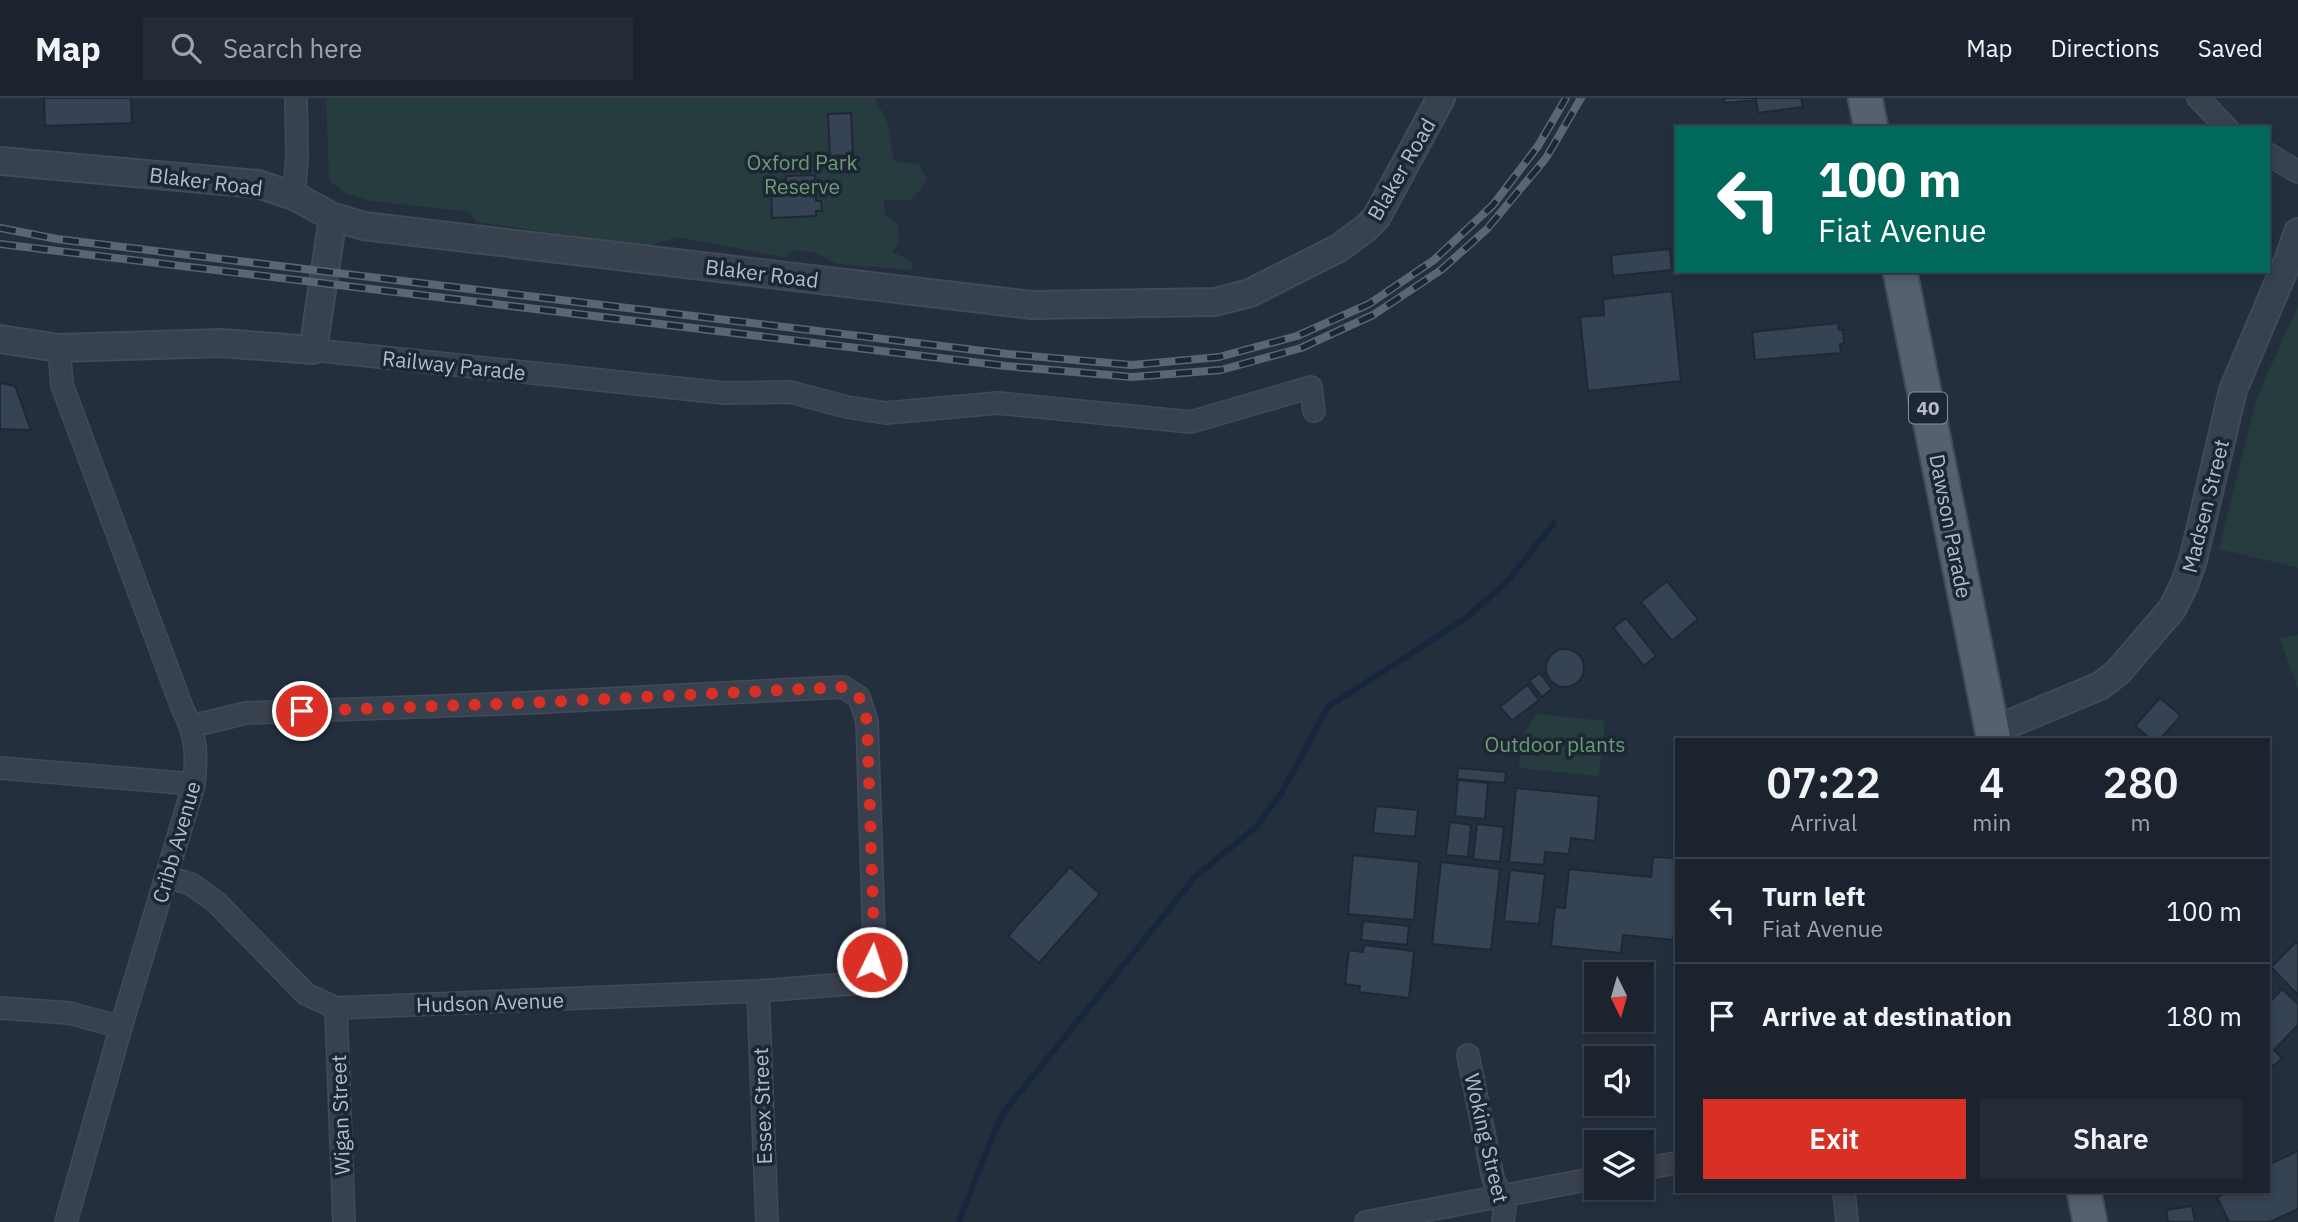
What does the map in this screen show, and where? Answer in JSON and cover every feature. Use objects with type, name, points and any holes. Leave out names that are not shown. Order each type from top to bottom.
[{"type":"main road","points":[[1865,98],[1871,126]]},
{"type":"main road","name":"Dawson Parade","points":[[1900,273],[1993,736]]},
{"type":"main road","points":[[2084,1193],[2090,1222]]},
{"type":"street","points":[[293,196],[297,156],[296,98]]},
{"type":"street","name":"Blaker Road","points":[[0,161],[258,184],[293,196],[333,217],[364,226],[1032,305],[1215,302],[1250,293],[1339,248],[1366,228],[1376,218],[1441,98]]},
{"type":"street","points":[[2198,98],[2226,126]]},
{"type":"street","points":[[2270,155],[2298,172]]},
{"type":"street","points":[[313,350],[333,217]]},
{"type":"street","name":"Madsen Street","points":[[1993,736],[2100,686],[2118,672],[2172,609],[2185,585],[2193,561],[2233,390],[2298,232]]},
{"type":"street","name":"Railway Parade","points":[[0,340],[59,348],[221,343],[313,350],[724,393],[790,392],[847,407],[886,413],[998,403],[1191,422],[1311,387],[1314,411]]},
{"type":"street","name":"Cribb Avenue","points":[[59,348],[62,385],[183,710],[192,726],[197,754],[194,785],[66,1222]]},
{"type":"street","name":"Hudson Avenue","points":[[167,877],[191,884],[216,902],[306,994],[336,1008],[758,991],[860,983],[872,962],[874,937],[867,721],[859,697],[843,687],[525,703],[246,713],[192,726]]},
{"type":"street","points":[[0,768],[194,785]]},
{"type":"street","name":"Essex Street","points":[[758,991],[767,1222]]},
{"type":"street","points":[[0,1008],[69,1013],[121,1027]]},
{"type":"street","name":"Wigan Street","points":[[336,1008],[344,1222]]},
{"type":"street","name":"Woking Street","points":[[1468,1055],[1493,1178],[1505,1206],[1503,1222]]},
{"type":"street","points":[[1654,1167],[1675,1163]]},
{"type":"street","points":[[1366,1222],[1584,1180]]},
{"type":"street","points":[[1844,1193],[1847,1222]]},
{"type":"green space","name":"Oxford Park Reserve","points":[[326,98],[876,98],[877,106],[887,124],[894,161],[919,165],[927,179],[910,200],[884,200],[885,218],[888,216],[898,224],[899,241],[892,252],[912,261],[912,270],[838,264],[816,253],[795,250],[785,257],[677,237],[648,246],[476,222],[470,212],[371,201],[345,193],[329,180]]},
{"type":"green space","points":[[2298,306],[2298,568],[2219,549],[2257,397]]},
{"type":"green space","points":[[2298,635],[2298,689],[2280,639]]},
{"type":"green space","name":"Outdoor plants","points":[[1537,714],[1605,721],[1599,776],[1519,768],[1523,735]]},
{"type":"building","points":[[44,98],[131,98],[132,123],[45,126]]},
{"type":"building","points":[[1724,98],[1801,98],[1803,107],[1758,113],[1756,100],[1725,103]]},
{"type":"building","points":[[851,113],[853,155],[830,156],[828,114]]},
{"type":"building","points":[[815,175],[816,201],[821,201],[822,211],[816,211],[816,216],[772,218],[771,186],[786,186],[786,176]]},
{"type":"building","points":[[1670,249],[1672,270],[1613,276],[1611,255]]},
{"type":"building","points":[[1672,291],[1681,381],[1588,391],[1580,317],[1604,315],[1603,299]]},
{"type":"building","points":[[1838,323],[1839,330],[1843,330],[1844,343],[1840,344],[1841,353],[1755,360],[1752,332]]},
{"type":"building","points":[[0,383],[15,386],[31,430],[0,429]]},
{"type":"building","points":[[1667,581],[1698,619],[1672,641],[1641,602]]},
{"type":"building","points":[[1626,618],[1656,656],[1644,666],[1613,628]]},
{"type":"building","points":[[1565,649],[1578,655],[1584,668],[1578,681],[1565,687],[1552,681],[1546,668],[1552,655]]},
{"type":"building","points":[[1540,673],[1552,689],[1542,697],[1529,681]]},
{"type":"building","points":[[1527,685],[1539,700],[1512,721],[1500,707]]},
{"type":"building","points":[[2160,698],[2181,716],[2161,738],[2150,738],[2135,726]]},
{"type":"building","points":[[1458,768],[1506,772],[1505,783],[1457,779]]},
{"type":"building","points":[[1458,780],[1488,783],[1485,819],[1455,816]]},
{"type":"building","points":[[1516,788],[1599,796],[1595,841],[1571,838],[1569,854],[1545,852],[1544,865],[1509,862]]},
{"type":"building","points":[[1376,806],[1418,810],[1415,837],[1373,833]]},
{"type":"building","points":[[1450,822],[1471,825],[1468,857],[1446,855]]},
{"type":"building","points":[[1477,824],[1504,827],[1500,862],[1473,859]]},
{"type":"building","points":[[1675,837],[1673,940],[1623,935],[1621,953],[1551,946],[1555,907],[1565,908],[1569,869],[1651,877],[1653,857],[1673,858]]},
{"type":"building","points":[[1353,855],[1419,862],[1414,920],[1348,914]]},
{"type":"building","points":[[1441,862],[1500,869],[1491,950],[1432,944]]},
{"type":"building","points":[[1070,867],[1100,894],[1039,963],[1008,936]]},
{"type":"building","points":[[1510,870],[1545,874],[1539,924],[1504,921]]},
{"type":"building","points":[[1363,921],[1409,926],[1407,945],[1361,940]]},
{"type":"building","points":[[2296,942],[2298,944],[2298,995],[2271,967]]},
{"type":"building","points":[[1364,945],[1414,951],[1409,998],[1359,992],[1360,986],[1345,984],[1349,950],[1363,952]]},
{"type":"building","points":[[2282,989],[2298,1004],[2298,1025],[2274,1050],[2282,1058],[2274,1066],[2270,1063],[2270,1002]]},
{"type":"building","points":[[2298,1151],[2298,1209],[2270,1222],[2229,1222],[2217,1197],[2226,1193],[2270,1193],[2270,1164]]},
{"type":"building","points":[[2192,1206],[2195,1222],[2168,1222],[2166,1210]]},
{"type":"waterway","points":[[959,1222],[1003,1113],[1196,876],[1256,827],[1282,792],[1328,707],[1466,618],[1506,583],[1554,523]]},
{"type":"railway","points":[[0,228],[57,239],[362,276],[1008,354],[1132,365],[1219,357],[1297,336],[1369,304],[1434,260],[1493,205],[1538,146],[1566,98]]},
{"type":"railway","points":[[0,244],[1006,366],[1132,377],[1221,370],[1301,348],[1373,315],[1441,270],[1487,229],[1546,158],[1581,98]]},
{"type":"route","points":[[302,711],[843,687],[859,697],[867,721],[874,937],[872,962]]}]
